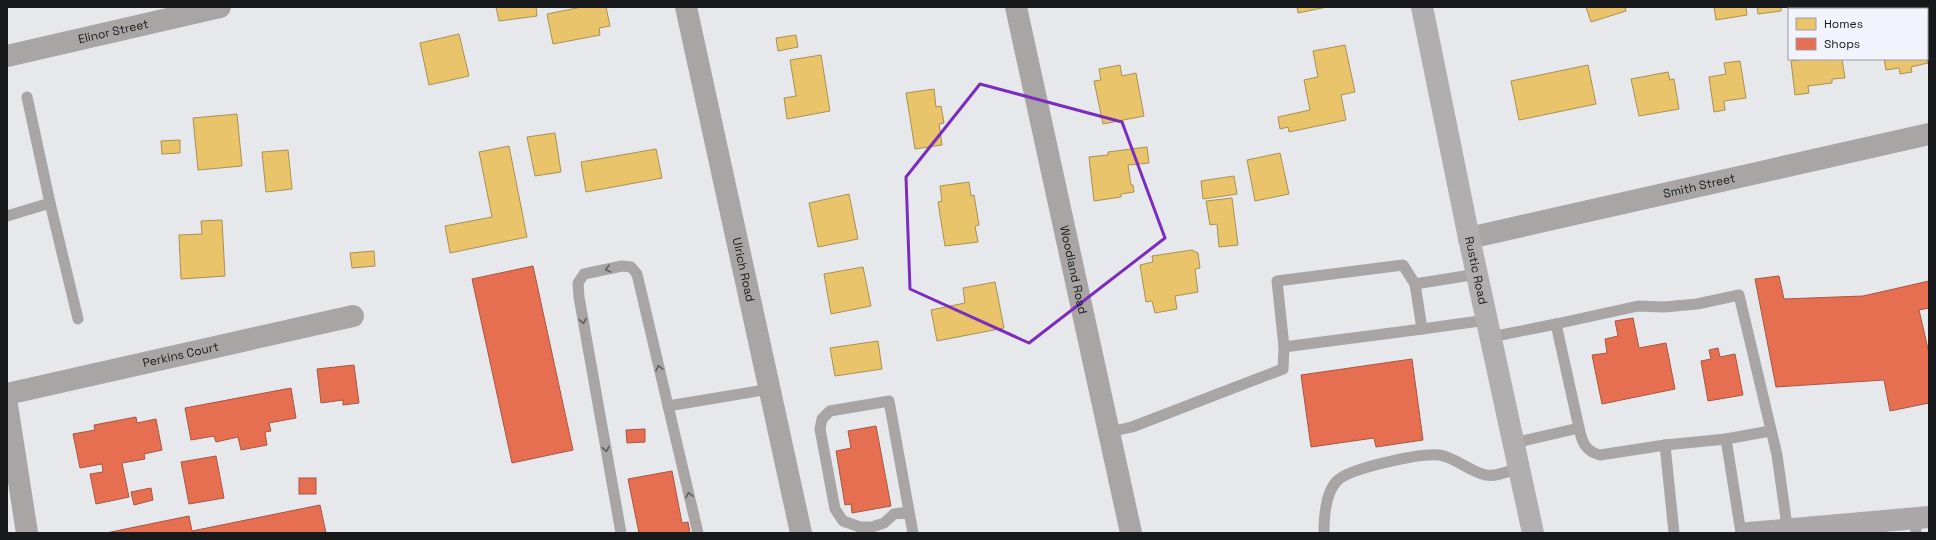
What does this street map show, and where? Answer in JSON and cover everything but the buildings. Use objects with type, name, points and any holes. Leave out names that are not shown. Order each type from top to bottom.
[{"type":"main road","points":[[1748,533],[1920,523]]},
{"type":"street","name":"Elinor Street","points":[[7,56],[220,7]]},
{"type":"street","name":"Ulrich Road","points":[[686,7],[801,533]]},
{"type":"street","name":"Woodland Road","points":[[1016,7],[1131,533]]},
{"type":"street","name":"Rustic Road","points":[[1422,7],[1469,238],[1533,533]]},
{"type":"street","name":"Smith Street","points":[[1469,238],[1929,134]]},
{"type":"street","name":"Perkins Court","points":[[7,394],[353,316]]},
{"type":"street","points":[[7,405],[27,533]]},
{"type":"lane","points":[[27,98],[78,320]]},
{"type":"lane","points":[[7,216],[50,203]]},
{"type":"lane","points":[[1109,432],[1132,426],[1283,369],[1284,347],[1277,281],[1403,265],[1415,284],[1422,329]]},
{"type":"lane","points":[[621,533],[579,297],[578,283],[584,274],[622,266],[631,267],[637,274],[698,533]]},
{"type":"lane","points":[[1415,284],[1477,274]]},
{"type":"lane","points":[[1284,347],[1422,329],[1489,329],[1556,324],[1638,306],[1664,307],[1697,304],[1739,295],[1781,476],[1788,531]]},
{"type":"lane","points":[[1556,324],[1583,445],[1591,453],[1600,455],[1664,445],[1726,439],[1770,431]]},
{"type":"lane","points":[[668,406],[770,389]]},
{"type":"lane","points":[[909,512],[894,514],[884,523],[872,527],[860,527],[843,521],[835,509],[820,429],[822,419],[830,411],[889,401],[913,533]]},
{"type":"lane","points":[[1514,443],[1579,428]]},
{"type":"lane","points":[[1726,439],[1741,533]]},
{"type":"lane","points":[[1664,445],[1674,533]]},
{"type":"lane","points":[[1324,533],[1329,492],[1337,480],[1352,472],[1426,455],[1440,455],[1486,475],[1519,468]]},
{"type":"highlighted area","points":[[980,84],[1122,122],[1165,238],[1029,343],[910,289],[906,177]]}]
